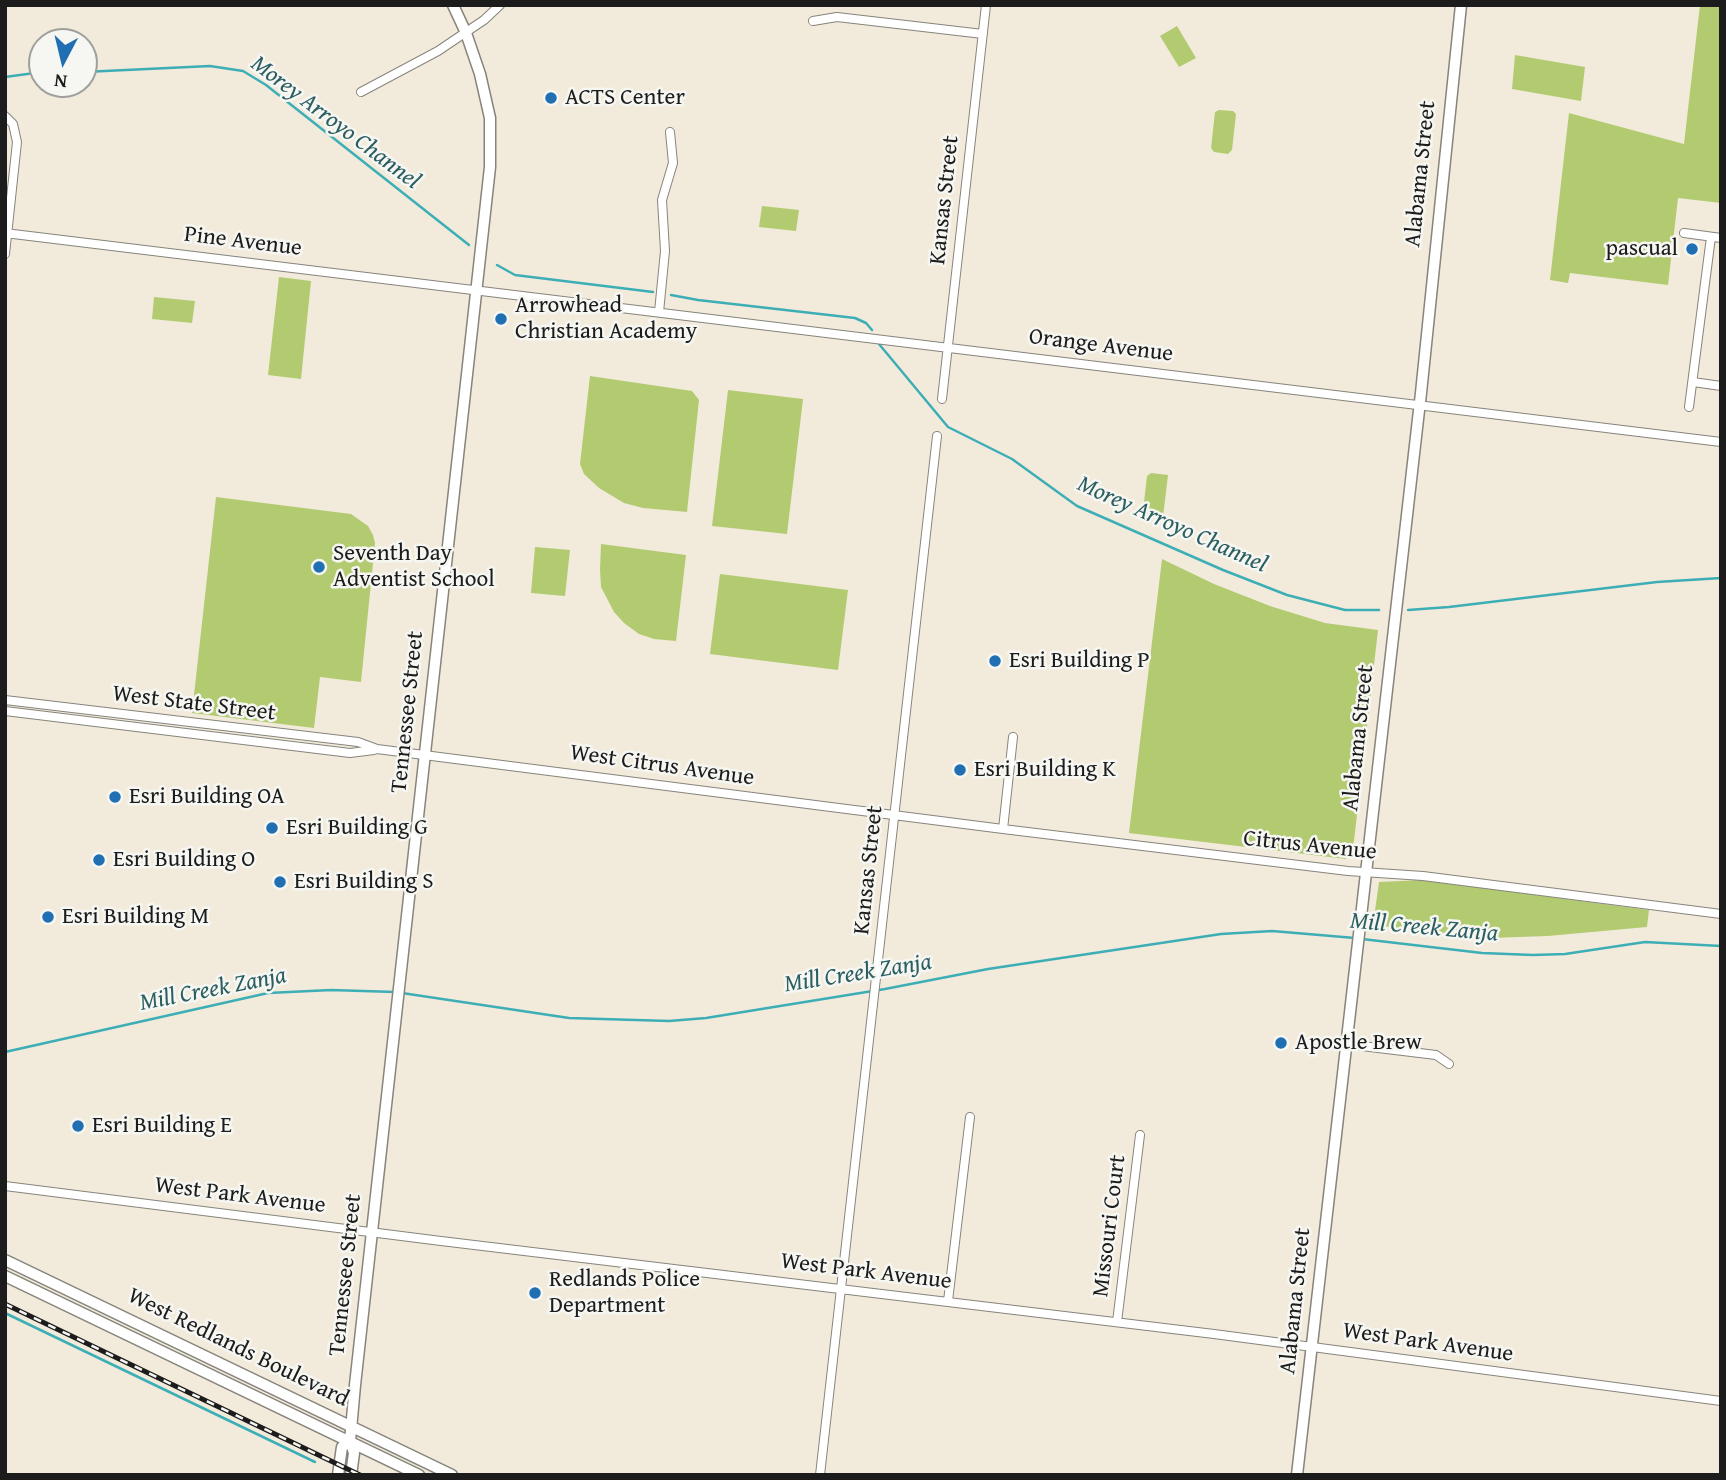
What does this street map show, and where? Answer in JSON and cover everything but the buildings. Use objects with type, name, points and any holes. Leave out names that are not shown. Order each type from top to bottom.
[{"type":"main road","name":"Tennessee Street","points":[[351,1475],[354,1453],[350,1441],[351,1426],[490,167],[490,118],[480,74],[453,5]]},
{"type":"main road","name":"Alabama Street","points":[[1297,1475],[1419,406],[1461,5]]},
{"type":"main road","name":"West Redlands Boulevard","points":[[5,1260],[452,1475]]},
{"type":"main road","name":"West Redlands Boulevard","points":[[5,1276],[419,1475]]},
{"type":"main road","name":"Tennessee Street","points":[[338,1475],[342,1447],[350,1441]]},
{"type":"street","points":[[361,92],[438,51],[466,33],[500,5]]},
{"type":"street","name":"Kansas Street","points":[[942,399],[986,5]]},
{"type":"street","points":[[813,21],[837,17],[982,34]]},
{"type":"street","points":[[5,116],[13,124],[17,142],[5,254]]},
{"type":"street","points":[[659,312],[665,251],[662,200],[673,163],[670,132]]},
{"type":"street","name":"Pine Avenue","points":[[6,233],[476,291]]},
{"type":"street","points":[[1684,233],[1721,238]]},
{"type":"street","points":[[1689,407],[1711,236]]},
{"type":"street","name":"Orange Avenue","points":[[476,291],[1721,442]]},
{"type":"street","points":[[1693,382],[1721,386]]},
{"type":"street","name":"Kansas Street","points":[[820,1475],[937,436]]},
{"type":"street","name":"West State Street","points":[[5,701],[358,742],[377,749],[425,755]]},
{"type":"street","name":"West State Street","points":[[5,711],[350,752],[377,749]]},
{"type":"street","points":[[1003,829],[1013,737]]},
{"type":"street","name":"West Citrus Avenue","points":[[425,755],[894,816]]},
{"type":"street","name":"Citrus Avenue","points":[[894,816],[1365,872],[1423,876],[1721,914]]},
{"type":"street","points":[[1345,1044],[1436,1055],[1449,1064]]},
{"type":"street","points":[[948,1301],[970,1116]]},
{"type":"street","name":"Missouri Court","points":[[1117,1322],[1140,1135]]},
{"type":"street","name":"West Park Avenue","points":[[5,1186],[1117,1322],[1721,1401]]},
{"type":"green space","points":[[1700,5],[1721,5],[1721,203],[1678,198],[1668,285],[1570,273],[1568,283],[1550,280],[1569,113],[1684,144]]},
{"type":"green space","points":[[1177,26],[1196,58],[1179,67],[1160,36]]},
{"type":"green space","points":[[1515,55],[1585,67],[1581,101],[1512,89]]},
{"type":"green space","points":[[1233,111],[1236,114],[1232,150],[1228,154],[1214,152],[1211,148],[1215,112]]},
{"type":"green space","points":[[762,206],[799,210],[796,231],[759,227]]},
{"type":"green space","points":[[279,277],[311,281],[301,379],[268,375]]},
{"type":"green space","points":[[154,297],[195,301],[192,323],[152,319]]},
{"type":"green space","points":[[590,376],[692,391],[699,400],[687,512],[643,508],[624,503],[599,488],[584,474],[580,464]]},
{"type":"green space","points":[[728,390],[803,399],[787,534],[712,526]]},
{"type":"green space","points":[[1151,473],[1168,475],[1163,517],[1146,516],[1143,511],[1147,476]]},
{"type":"green space","points":[[216,497],[351,514],[368,526],[373,535],[375,543],[361,682],[320,677],[314,728],[192,713]]},
{"type":"green space","points":[[601,544],[686,555],[676,641],[654,639],[639,634],[614,612],[601,587]]},
{"type":"green space","points":[[535,547],[570,550],[565,596],[531,593]]},
{"type":"green space","points":[[1162,559],[1214,584],[1270,606],[1325,623],[1378,630],[1354,841],[1346,859],[1129,833]]},
{"type":"green space","points":[[720,574],[848,590],[838,670],[710,654]]},
{"type":"green space","points":[[1422,880],[1649,910],[1647,927],[1548,936],[1489,938],[1373,925],[1379,882]]},
{"type":"waterway","name":"Morey Arroyo Channel","points":[[98,71],[210,66],[243,71],[266,85],[469,245]]},
{"type":"waterway","name":"Morey Arroyo Channel","points":[[5,77],[28,74]]},
{"type":"waterway","name":"Morey Arroyo Channel","points":[[497,265],[515,275],[653,292]]},
{"type":"waterway","name":"Morey Arroyo Channel","points":[[671,295],[855,318],[866,323],[872,330]]},
{"type":"waterway","name":"Morey Arroyo Channel","points":[[879,344],[948,427],[1012,459],[1077,506],[1287,595],[1345,610],[1379,610]]},
{"type":"waterway","name":"Morey Arroyo Channel","points":[[1408,610],[1657,582],[1721,578]]},
{"type":"waterway","name":"Mill Creek Zanja","points":[[402,993],[569,1018],[669,1021],[706,1018],[988,969],[1221,934],[1272,931],[1355,938]]},
{"type":"waterway","name":"Mill Creek Zanja","points":[[1362,939],[1482,953],[1533,955],[1565,954],[1645,942],[1721,946]]},
{"type":"waterway","name":"Mill Creek Zanja","points":[[5,1052],[268,993],[331,990],[395,992]]},
{"type":"waterway","points":[[5,1313],[315,1462]]},
{"type":"railway","points":[[5,1304],[360,1475]]},
{"type":"place","name":"ACTS Center","points":[[551,98]]},
{"type":"place","name":"pascual","points":[[1692,249]]},
{"type":"place","name":"Arrowhead Christian Academy","points":[[501,319]]},
{"type":"place","name":"Seventh Day Adventist School","points":[[319,567]]},
{"type":"place","name":"Esri Building P","points":[[995,661]]},
{"type":"place","name":"Esri Building K","points":[[960,770]]},
{"type":"place","name":"Esri Building OA","points":[[115,797]]},
{"type":"place","name":"Esri Building G","points":[[272,828]]},
{"type":"place","name":"Esri Building O","points":[[99,860]]},
{"type":"place","name":"Esri Building S","points":[[280,882]]},
{"type":"place","name":"Esri Building M","points":[[48,917]]},
{"type":"place","name":"Apostle Brew","points":[[1281,1043]]},
{"type":"place","name":"Esri Building E","points":[[78,1126]]},
{"type":"place","name":"Redlands Police Department","points":[[535,1293]]}]
